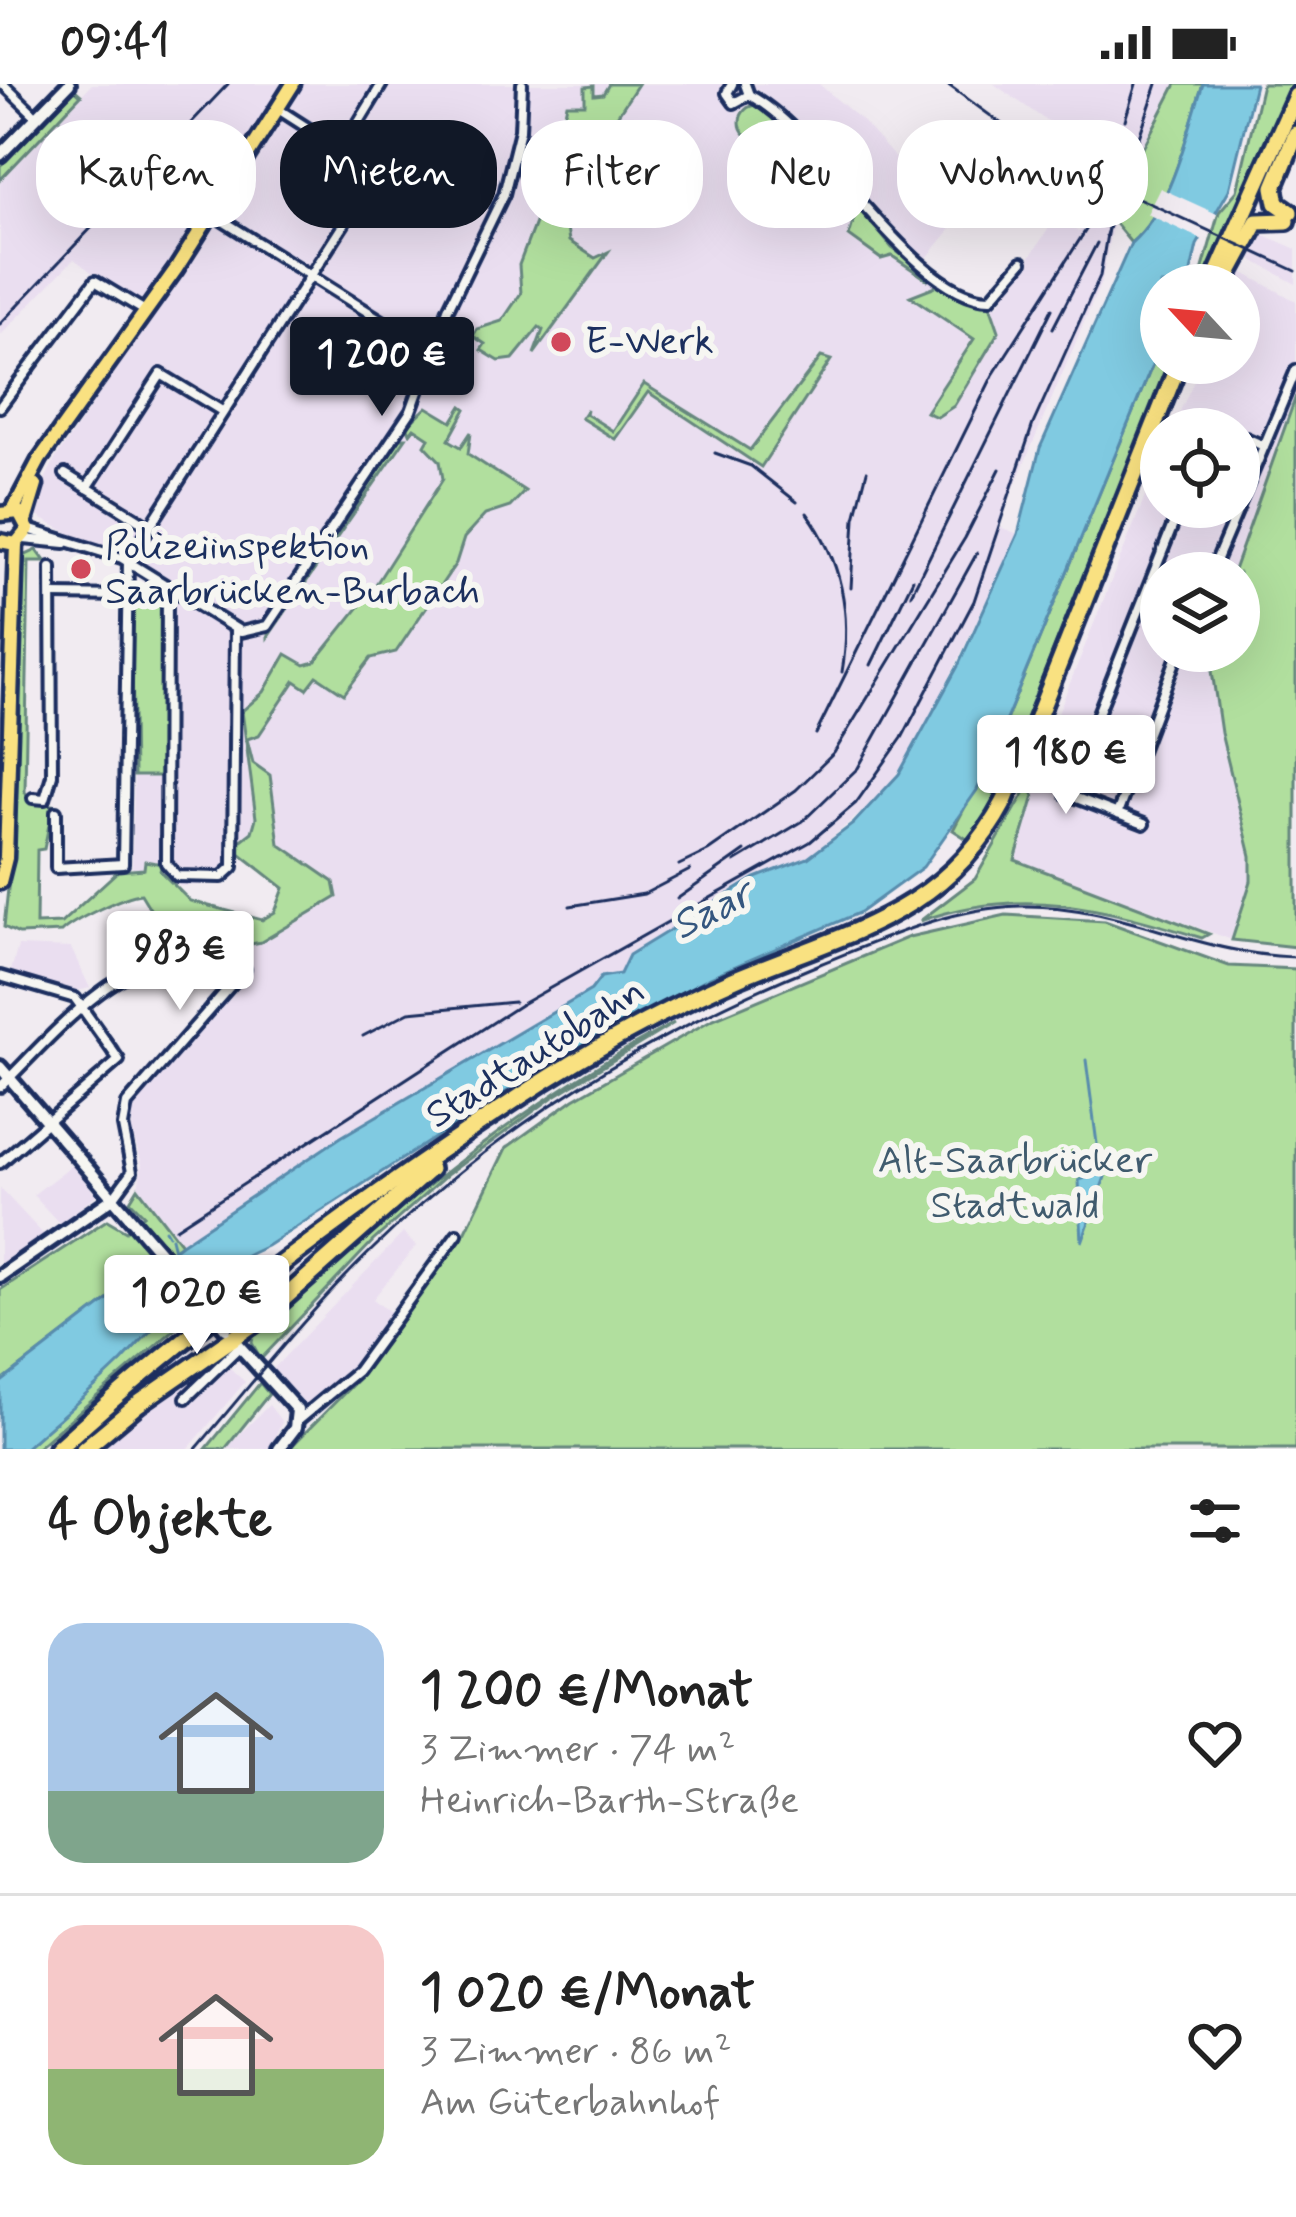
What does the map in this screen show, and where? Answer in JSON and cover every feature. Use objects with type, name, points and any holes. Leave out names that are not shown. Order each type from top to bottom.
[{"type":"highway","points":[[1228,264],[1296,96]]},
{"type":"highway","points":[[1229,264],[1296,120]]},
{"type":"highway","points":[[1292,218],[1277,203],[1274,188],[1296,134]]},
{"type":"highway","points":[[1232,264],[1257,221],[1292,218]]},
{"type":"highway","name":"Stadtautobahn","points":[[427,1165],[637,1026],[918,902],[964,864],[1004,802],[1170,384]]},
{"type":"highway","name":"Stadtautobahn","points":[[427,1165],[641,1034],[898,923],[971,870],[1013,806],[1140,482]]},
{"type":"highway","points":[[42,1449],[208,1308],[307,1232],[427,1165]]},
{"type":"highway","points":[[84,1449],[138,1404],[233,1338],[427,1165]]},
{"type":"highway","points":[[57,1449],[200,1327],[427,1165]]},
{"type":"highway","points":[[71,1449],[259,1294],[427,1165]]},
{"type":"main road","points":[[0,155],[69,84]]},
{"type":"main road","points":[[256,143],[293,84]]},
{"type":"main road","points":[[16,536],[5,510],[203,228]]},
{"type":"main road","points":[[0,882],[6,857],[16,536],[57,437]]},
{"type":"main road","points":[[0,1067],[5,1083],[48,1122],[291,1401],[298,1420],[279,1449]]},
{"type":"main road","points":[[0,1276],[113,1198]]},
{"type":"street","points":[[3,84],[38,117]]},
{"type":"street","points":[[361,120],[382,84]]},
{"type":"street","points":[[16,536],[67,543],[128,561],[235,629],[254,632],[274,620],[401,430],[504,194],[517,152],[522,84]]},
{"type":"street","points":[[732,84],[727,93],[734,103],[749,95]]},
{"type":"street","points":[[745,84],[749,95],[824,159],[896,244],[967,294],[991,299],[1022,262]]},
{"type":"street","points":[[278,108],[297,120]]},
{"type":"street","points":[[234,228],[432,352]]},
{"type":"street","points":[[56,812],[56,868],[123,863],[128,561],[337,228]]},
{"type":"street","points":[[0,407],[95,280],[146,312]]},
{"type":"street","points":[[1260,456],[1296,370]]},
{"type":"street","points":[[87,488],[161,374],[222,411]]},
{"type":"street","points":[[1260,444],[1264,446]]},
{"type":"street","points":[[65,474],[149,526]]},
{"type":"street","points":[[1144,824],[1066,794],[1172,528]]},
{"type":"street","points":[[33,798],[45,799],[52,776],[51,567]]},
{"type":"street","points":[[167,587],[166,866],[177,876],[222,877],[232,867],[235,629]]},
{"type":"street","points":[[54,596],[126,596]]},
{"type":"street","points":[[1117,814],[1171,672]]},
{"type":"street","points":[[1093,724],[1144,743]]},
{"type":"street","points":[[5,1083],[81,1004],[159,967],[175,971]]},
{"type":"street","points":[[113,1198],[132,1172],[124,1126],[127,1104],[245,969]]},
{"type":"street","points":[[0,976],[81,1004],[117,1064],[0,1163]]},
{"type":"street","points":[[298,1420],[357,1372],[457,1234]]},
{"type":"street","points":[[186,1398],[233,1338]]},
{"type":"shaded area","points":[[92,84],[819,84],[861,120],[790,120],[756,88],[752,102],[772,120],[727,120],[727,228],[873,228],[873,223],[900,255],[968,301],[998,305],[1049,228],[1079,232],[1081,228],[1112,228],[1102,280],[1002,516],[1000,527],[1018,534],[916,748],[878,798],[808,858],[755,878],[620,974],[601,977],[591,990],[341,1137],[181,1244],[138,1188],[142,1164],[132,1132],[133,1108],[243,981],[217,951],[261,942],[333,882],[279,844],[255,820],[252,832],[239,842],[235,875],[226,883],[180,886],[160,871],[132,869],[134,776],[170,775],[172,590],[35,515],[37,495],[57,456],[152,317],[74,259],[0,336],[0,180],[36,142],[36,228],[256,228],[256,120],[58,120]]},
{"type":"shaded area","points":[[994,84],[1176,84],[1148,138],[1148,120],[1046,120]]},
{"type":"shaded area","points":[[873,133],[897,160],[897,228],[952,228],[926,259],[902,242],[873,208]]},
{"type":"shaded area","points":[[1260,233],[1296,249],[1296,284],[1260,264],[1249,258]]},
{"type":"shaded area","points":[[1260,282],[1296,301],[1296,396],[1260,497],[1260,408],[1182,408],[1192,384],[1260,384]]},
{"type":"shaded area","points":[[1140,509],[1140,528],[1249,528],[1240,552],[1140,552],[1140,672],[1214,672],[1221,733],[1251,856],[1251,881],[1232,940],[1015,860],[1041,755]]},
{"type":"shaded area","points":[[18,946],[71,948],[90,988],[72,992],[16,978],[10,974]]},
{"type":"shaded area","points":[[72,1165],[96,1195],[60,1224],[33,1195]]},
{"type":"shaded area","points":[[0,1188],[44,1235],[0,1265]]},
{"type":"shaded area","points":[[403,1233],[416,1246],[373,1299],[393,1314],[353,1369],[309,1408],[272,1370]]},
{"type":"shaded area","points":[[216,1355],[245,1382],[188,1449],[95,1449],[131,1415]]},
{"type":"shaded area","points":[[269,1405],[282,1422],[269,1449],[225,1449]]},
{"type":"green space","points":[[609,84],[638,84],[617,116],[563,120],[567,104],[585,104],[585,87],[594,86],[594,95],[603,94]]},
{"type":"green space","points":[[1176,84],[1203,84],[1168,190],[1148,224],[1148,138]]},
{"type":"green space","points":[[1262,84],[1295,84],[1213,264],[1204,264],[1219,212],[1237,191]]},
{"type":"green space","points":[[74,89],[81,95],[57,120],[44,120]]},
{"type":"green space","points":[[750,106],[764,106],[774,120],[740,120]]},
{"type":"green space","points":[[36,129],[36,142],[0,180],[0,166]]},
{"type":"green space","points":[[873,224],[892,248],[933,278],[928,280],[892,256],[881,259],[849,236],[851,228]]},
{"type":"green space","points":[[533,228],[567,228],[569,241],[595,258],[608,252],[534,354],[543,330],[539,327],[513,359],[499,361],[481,350],[485,344],[473,336],[477,329],[502,321],[521,293],[519,265]]},
{"type":"green space","points":[[1119,228],[1145,228],[1131,243]]},
{"type":"green space","points":[[941,284],[968,301],[990,305],[999,331],[954,406],[937,417],[926,412],[974,339],[910,296]]},
{"type":"green space","points":[[821,357],[831,360],[761,467],[648,392],[615,439],[581,418],[587,409],[586,414],[613,431],[644,384],[750,450]]},
{"type":"green space","points":[[1145,384],[1161,384],[1151,408],[1140,408],[1140,435],[983,825],[970,841],[953,830],[990,759]]},
{"type":"green space","points":[[1296,396],[1296,947],[1232,940],[1251,881],[1251,856],[1221,733],[1212,672],[1260,672],[1260,552],[1240,552],[1249,528],[1260,528],[1260,497]]},
{"type":"green space","points":[[462,406],[466,409],[449,440],[461,447],[471,432],[468,454],[525,491],[510,507],[485,515],[464,538],[456,563],[396,652],[371,658],[344,694],[317,676],[307,689],[295,681],[259,735],[247,739],[253,763],[270,775],[279,844],[334,882],[337,897],[261,942],[180,958],[141,894],[99,909],[61,932],[19,934],[4,927],[13,841],[24,556],[37,550],[45,561],[29,561],[25,792],[31,803],[53,805],[44,849],[37,850],[36,924],[61,923],[118,871],[144,869],[145,861],[162,864],[160,871],[190,901],[262,920],[275,912],[284,888],[238,852],[239,842],[252,832],[256,818],[242,711],[264,692],[286,654],[305,665],[315,662],[371,592],[443,479],[440,461],[425,445],[429,438],[414,428],[410,433],[407,426],[427,407],[452,422]]},
{"type":"green space","points":[[400,438],[406,438],[268,637],[268,632]]},
{"type":"green space","points":[[131,599],[162,600],[162,776],[134,776]]},
{"type":"green space","points":[[1029,785],[1034,796],[1015,860],[1209,934],[1202,938],[1096,910],[1028,903],[957,910],[920,921],[975,879]]},
{"type":"green space","name":"Alt-Saarbrücker Stadtwald","points":[[1006,915],[1105,921],[1229,966],[1296,969],[1296,1449],[289,1449],[361,1376],[425,1289],[466,1231],[506,1148],[574,1099],[711,1020],[909,937]]},
{"type":"green space","points":[[674,1023],[553,1097],[448,1174],[373,1241],[261,1359],[252,1343],[254,1331],[405,1205],[559,1090]]},
{"type":"green space","points":[[138,1188],[181,1244],[0,1383],[0,1290],[107,1220],[126,1231],[144,1215],[130,1201]]},
{"type":"green space","points":[[184,1295],[192,1306],[189,1317],[36,1449],[24,1449],[121,1362]]},
{"type":"green space","points":[[260,1383],[269,1394],[225,1449],[206,1449]]},
{"type":"water","name":"Saar","points":[[1203,84],[1255,84],[1229,190],[1197,245],[1193,264],[1140,264],[1140,384],[1144,384],[977,790],[923,867],[861,912],[710,977],[551,1063],[267,1246],[223,1269],[172,1310],[24,1449],[0,1449],[0,1383],[181,1244],[341,1137],[591,990],[601,977],[620,974],[629,955],[755,878],[808,858],[853,824],[899,774],[958,666],[1018,534],[1040,448],[1131,243],[1148,228],[1158,210]]},
{"type":"water","points":[[1101,1173],[1105,1177],[1082,1242],[1079,1180]]},
{"type":"pier","points":[[1160,188],[1217,214],[1205,241],[1148,212]]},
{"type":"waterway","points":[[1086,1060],[1097,1144],[1093,1161]]},
{"type":"waterway","points":[[165,1230],[168,1235]]},
{"type":"waterway","points":[[171,1238],[175,1254]]},
{"type":"railway","points":[[0,324],[228,84]]},
{"type":"railway","points":[[947,84],[1043,154],[1296,271]]},
{"type":"railway","points":[[1125,120],[1136,84]]},
{"type":"railway","points":[[1106,235],[1157,84]]},
{"type":"railway","points":[[816,734],[993,375],[1087,228]]},
{"type":"railway","points":[[176,1228],[520,1005],[810,842],[856,803],[902,738],[974,601],[1033,424],[1100,276],[1108,228]]},
{"type":"railway","points":[[1053,328],[1097,243]]},
{"type":"railway","points":[[911,594],[1052,309]]},
{"type":"railway","points":[[715,453],[751,466],[797,502]]},
{"type":"railway","points":[[679,865],[708,851],[796,790],[834,753],[965,538],[1000,469]]},
{"type":"railway","points":[[851,588],[855,518],[867,471]]},
{"type":"railway","points":[[807,513],[829,550],[841,589],[846,629],[842,672]]},
{"type":"railway","points":[[735,862],[803,821],[858,768],[977,553]]},
{"type":"railway","points":[[871,665],[913,579]]},
{"type":"railway","points":[[677,899],[745,851]]},
{"type":"railway","points":[[570,906],[644,894],[690,870]]},
{"type":"railway","points":[[196,1449],[353,1269],[477,1158],[585,1083],[759,990],[918,926],[968,912],[1020,906],[1090,913],[1226,948],[1296,957]]},
{"type":"railway","points":[[363,1036],[409,1012],[514,1002]]},
{"type":"place","name":"E-Werk","points":[[561,342]]},
{"type":"place","name":"Polizeiinspektion Saarbrücken-Burbach","points":[[81,569]]}]
